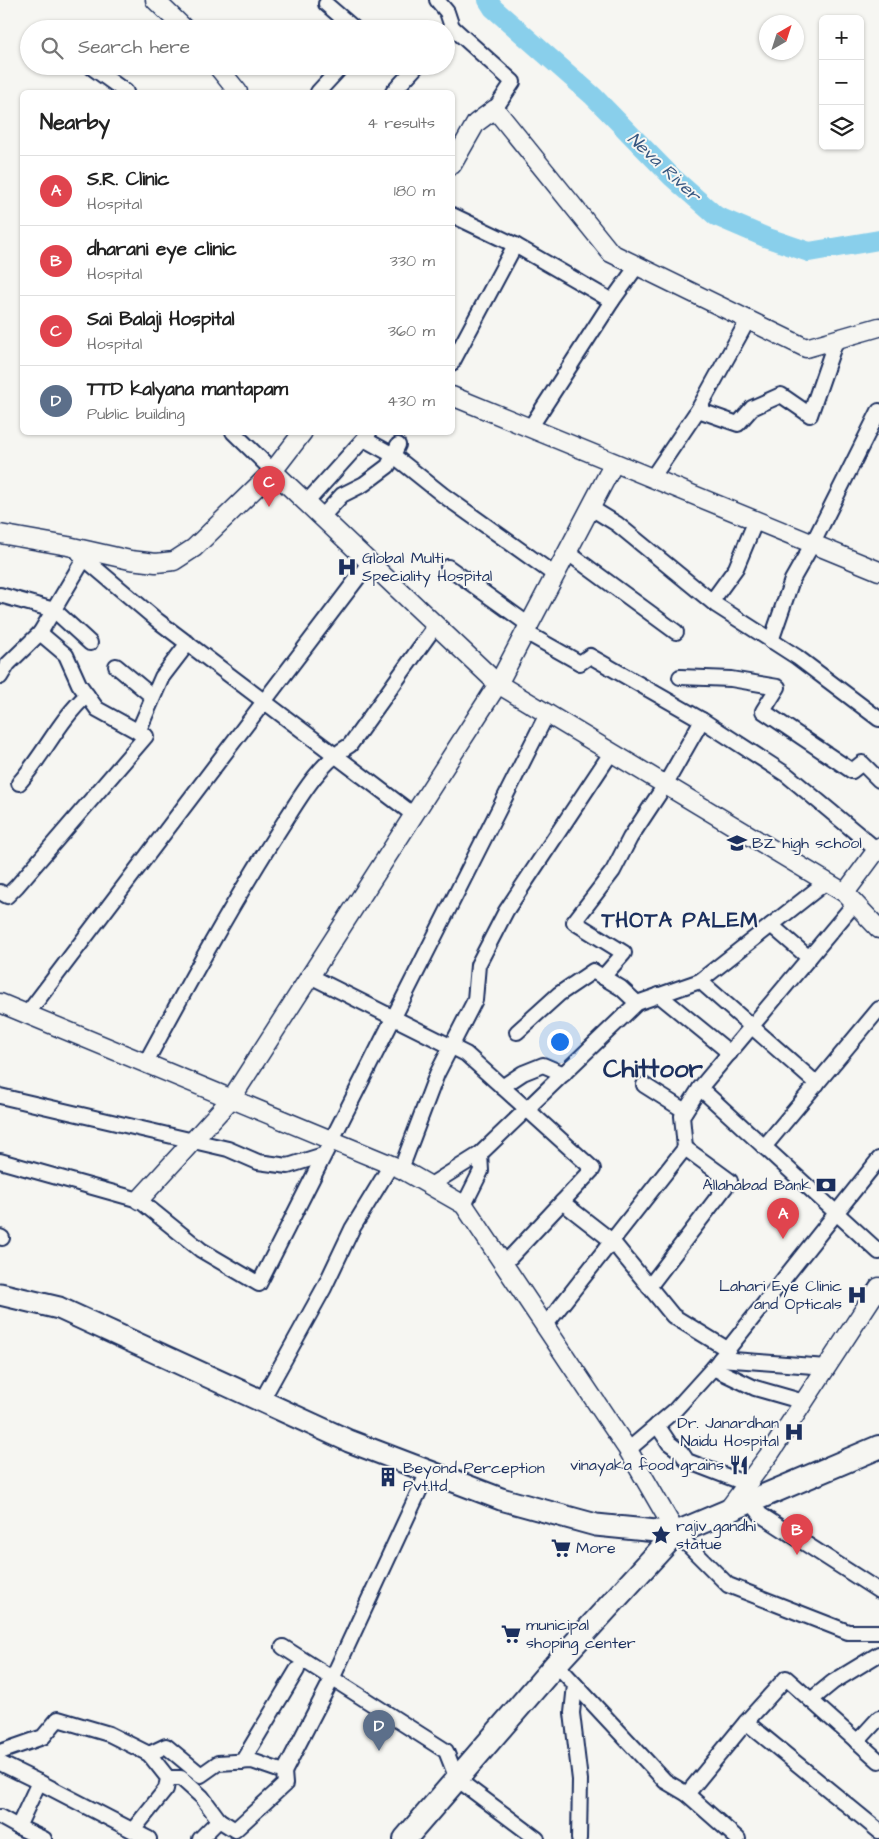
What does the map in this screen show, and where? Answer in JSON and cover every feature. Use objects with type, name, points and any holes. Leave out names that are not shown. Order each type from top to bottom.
[{"type":"highway","points":[[405,1839],[556,1664],[676,1533],[726,1512],[748,1493],[879,1447]]},
{"type":"main road","points":[[0,1294],[59,1308],[349,1441],[501,1499],[596,1525],[676,1533]]},
{"type":"street","points":[[156,0],[176,20]]},
{"type":"street","points":[[437,0],[447,12],[448,20]]},
{"type":"street","points":[[326,4],[345,20]]},
{"type":"street","points":[[455,35],[513,82],[495,109],[476,123],[455,160]]},
{"type":"street","points":[[102,75],[123,90]]},
{"type":"street","points":[[224,75],[236,90]]},
{"type":"street","points":[[320,90],[334,75]]},
{"type":"street","points":[[395,90],[409,75]]},
{"type":"street","points":[[495,109],[611,253],[806,348],[879,327]]},
{"type":"street","points":[[455,216],[515,245],[612,301]]},
{"type":"street","points":[[455,357],[515,245]]},
{"type":"street","points":[[530,428],[612,301],[637,266]]},
{"type":"street","points":[[652,478],[698,410],[748,320]]},
{"type":"street","points":[[698,410],[738,424],[752,408],[781,395],[810,416],[836,340]]},
{"type":"street","points":[[455,397],[879,570]]},
{"type":"street","points":[[771,641],[792,580],[813,544],[879,411]]},
{"type":"street","points":[[236,435],[498,684],[826,882],[850,898],[879,930]]},
{"type":"street","points":[[0,534],[68,546],[130,560],[156,563],[174,561],[194,548],[273,471],[302,435]]},
{"type":"street","points":[[306,503],[366,436],[396,450],[443,495],[556,575]]},
{"type":"street","points":[[322,517],[342,494],[364,484],[388,466],[396,450]]},
{"type":"street","points":[[139,1200],[230,1099],[414,815],[498,684],[614,462]]},
{"type":"street","points":[[591,508],[617,524],[712,601],[797,657],[879,719]]},
{"type":"street","points":[[712,601],[736,568],[756,520]]},
{"type":"street","points":[[68,546],[188,644],[414,815]]},
{"type":"street","points":[[567,552],[676,632]]},
{"type":"street","points":[[0,677],[4,662],[40,633],[84,559]]},
{"type":"street","points":[[29,1012],[370,563]]},
{"type":"street","points":[[448,567],[527,629],[580,663],[590,656],[702,720],[787,775],[878,848],[850,898],[809,958],[700,1088],[685,1111],[682,1116],[686,1148],[545,1326]]},
{"type":"street","points":[[0,595],[54,610],[90,643]]},
{"type":"street","points":[[146,1064],[232,905],[306,789],[334,754],[350,745],[436,625]]},
{"type":"street","points":[[2,896],[146,736],[96,709],[66,654],[40,633]]},
{"type":"street","points":[[138,732],[152,696],[162,677],[188,644]]},
{"type":"street","points":[[116,666],[152,696]]},
{"type":"street","points":[[680,677],[731,679],[778,687],[763,711],[852,771],[862,763],[879,780]]},
{"type":"street","points":[[19,783],[34,766],[73,707],[87,695]]},
{"type":"street","points":[[0,1161],[139,1200],[202,1250],[260,1284],[547,714]]},
{"type":"street","points":[[603,977],[624,953],[574,922],[613,871],[630,838],[665,785],[702,720]]},
{"type":"street","points":[[262,1400],[324,1288],[352,1229],[396,1167],[437,1074],[475,1000],[478,965],[506,911],[611,753]]},
{"type":"street","points":[[429,1186],[480,1154],[637,1003],[700,981],[826,882]]},
{"type":"street","points":[[771,926],[809,958]]},
{"type":"street","points":[[517,1032],[559,994],[593,971],[621,988],[637,1003]]},
{"type":"street","points":[[310,976],[466,1054],[592,1169],[504,1264]]},
{"type":"street","points":[[700,981],[753,1025],[816,1084]]},
{"type":"street","points":[[0,993],[29,1012]]},
{"type":"street","points":[[659,995],[730,1053]]},
{"type":"street","points":[[0,1003],[29,1012],[230,1099],[327,1148],[396,1167],[464,1206],[628,1450],[676,1533],[728,1585],[848,1632],[879,1632]]},
{"type":"street","points":[[764,1147],[879,1009]]},
{"type":"street","points":[[502,1087],[524,1073],[543,1065],[564,1074]]},
{"type":"street","points":[[644,1085],[685,1111]]},
{"type":"street","points":[[700,1088],[879,1252]]},
{"type":"street","points":[[0,1096],[228,1149],[258,1162],[288,1166],[327,1148]]},
{"type":"street","points":[[649,1287],[730,1181],[686,1148]]},
{"type":"street","points":[[464,1206],[481,1171],[480,1154]]},
{"type":"street","points":[[628,1450],[675,1410],[720,1359],[879,1159]]},
{"type":"street","points":[[562,1202],[612,1241],[673,1316],[755,1388],[804,1402]]},
{"type":"street","points":[[748,1493],[804,1402],[879,1287]]},
{"type":"street","points":[[720,1359],[827,1367]]},
{"type":"street","points":[[657,1425],[686,1461],[748,1493],[761,1515],[879,1591]]},
{"type":"street","points":[[168,1778],[181,1778],[202,1797],[219,1820],[235,1830],[286,1784],[284,1772],[332,1679],[428,1472]]},
{"type":"street","points":[[283,1647],[446,1751],[457,1779],[537,1839]]},
{"type":"street","points":[[811,1700],[833,1682],[879,1654]]},
{"type":"street","points":[[556,1664],[665,1780],[687,1794],[738,1839]]},
{"type":"street","points":[[242,1762],[297,1670]]},
{"type":"street","points":[[687,1794],[746,1722],[786,1678],[879,1761]]},
{"type":"street","points":[[575,1685],[572,1713],[580,1780],[579,1839]]},
{"type":"street","points":[[857,1742],[879,1718]]},
{"type":"street","points":[[0,1752],[43,1737],[58,1719],[108,1734],[150,1754],[168,1778],[166,1789],[133,1830]]},
{"type":"street","points":[[746,1722],[879,1831]]},
{"type":"street","points":[[150,1754],[166,1746],[201,1775],[218,1763],[252,1761],[284,1772]]},
{"type":"street","points":[[0,1763],[149,1839]]},
{"type":"street","points":[[18,1827],[39,1782]]},
{"type":"street","points":[[0,1817],[44,1839]]},
{"type":"street","points":[[200,1839],[219,1820]]},
{"type":"waterway","name":"Neva River","points":[[488,0],[493,8],[593,96],[672,177],[716,216],[765,237],[809,252],[879,240]]},
{"type":"place","name":"Sai Balaji Hospital","points":[[269,507]]},
{"type":"place","name":"Global Multi Speciality Hospital","points":[[347,567]]},
{"type":"place","name":"BZ high school","points":[[737,843]]},
{"type":"place","name":"Allahabad Bank","points":[[826,1185]]},
{"type":"place","name":"S.R. Clinic","points":[[783,1239]]},
{"type":"place","name":"Lahari Eye Clinic and Opticals","points":[[857,1295]]},
{"type":"place","name":"Dr. Janardhan Naidu Hospital","points":[[794,1432]]},
{"type":"place","name":"vinayaka food grains","points":[[739,1465]]},
{"type":"place","name":"Beyond Perception Pvt.ltd","points":[[388,1477]]},
{"type":"place","name":"rajiv gandhi statue","points":[[661,1535]]},
{"type":"place","name":"More","points":[[561,1548]]},
{"type":"place","name":"dharani eye clinic","points":[[797,1555]]},
{"type":"place","name":"municipal shoping center","points":[[511,1634]]},
{"type":"place","name":"TTD kalyana mantapam","points":[[379,1751]]},
{"type":"district","name":"THOTA PALEM","points":[[680,920]]},
{"type":"district","name":"Chittoor","points":[[653,1069]]}]
